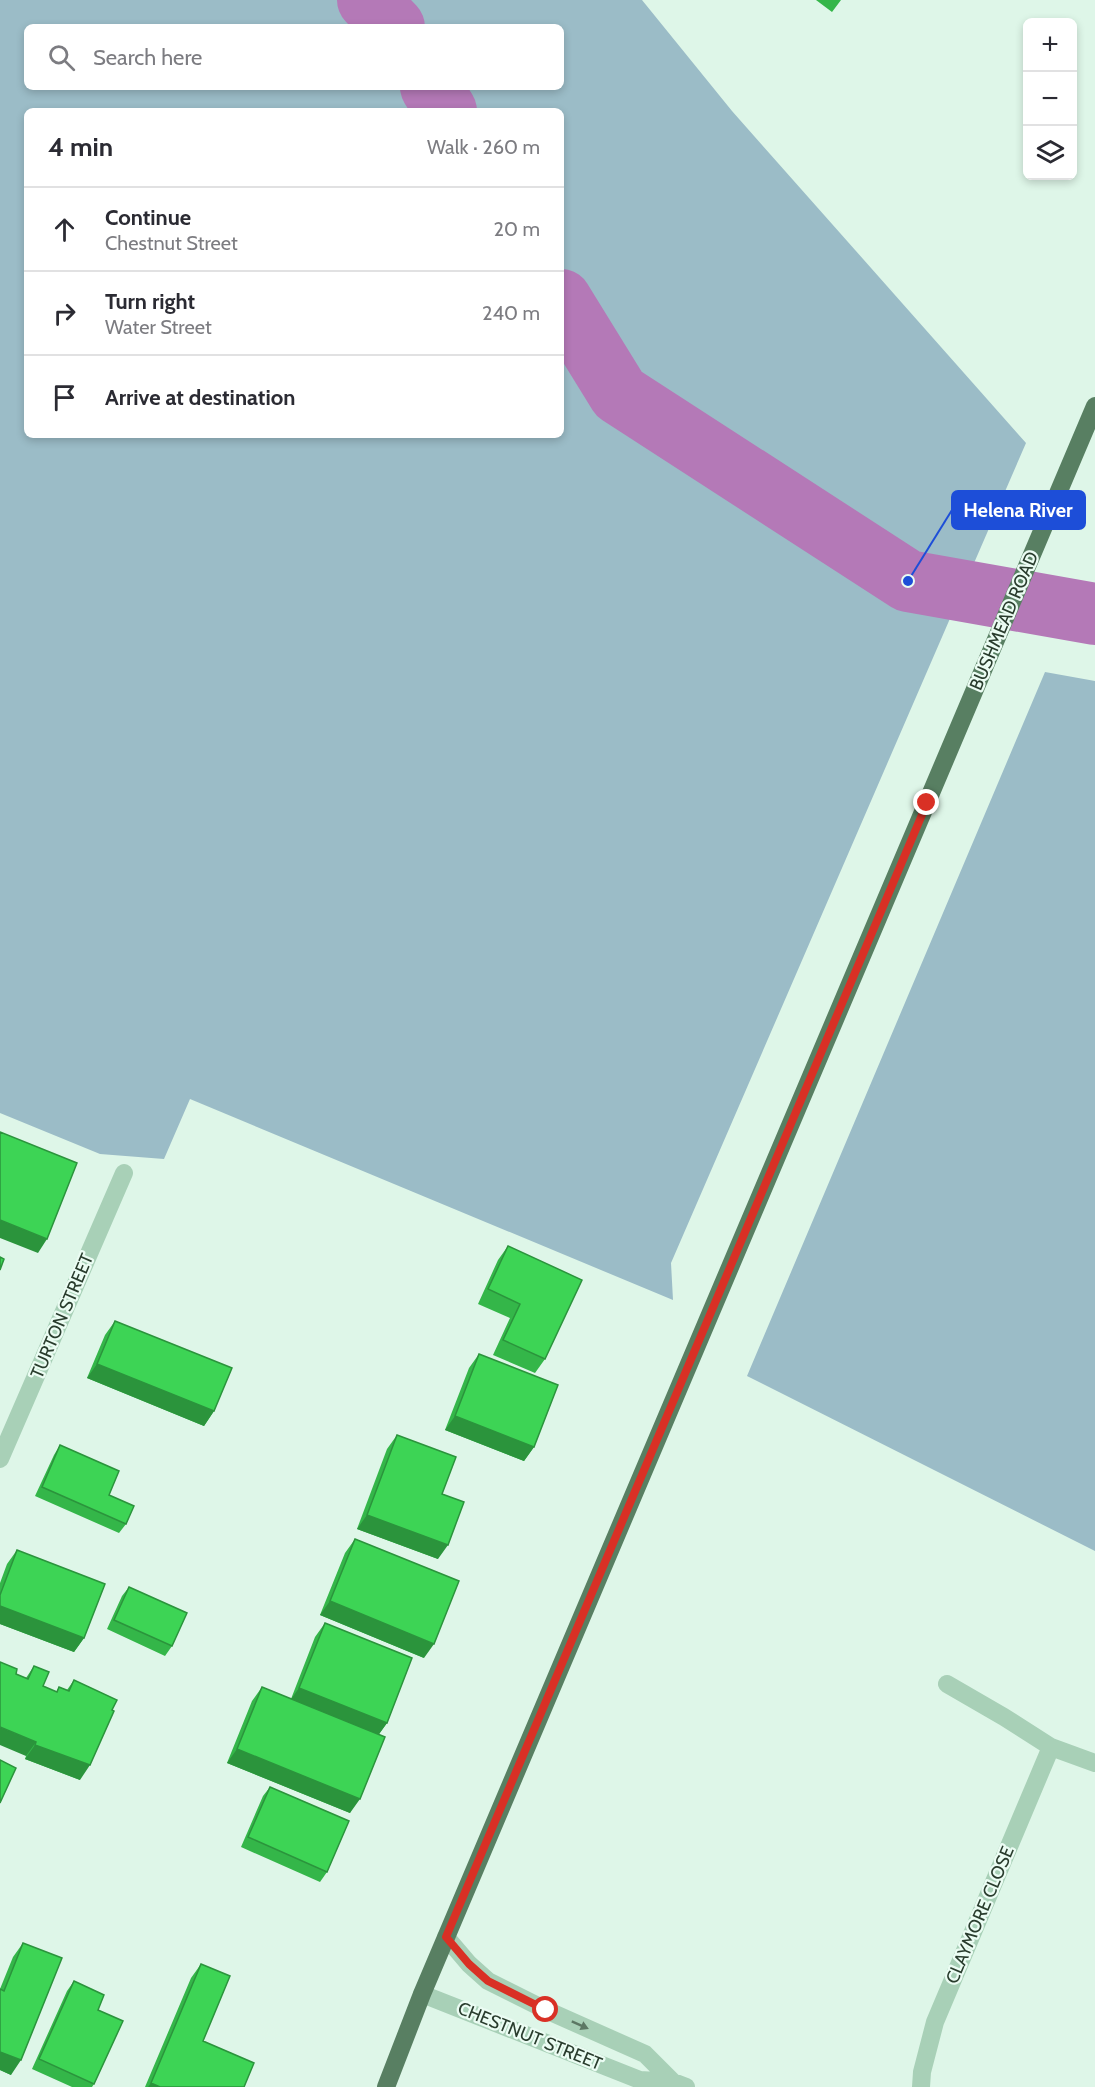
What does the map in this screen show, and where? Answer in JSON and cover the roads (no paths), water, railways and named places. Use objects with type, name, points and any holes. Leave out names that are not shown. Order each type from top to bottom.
[{"type":"main road","name":"BUSHMEAD ROAD","points":[[386,2087],[446,1937],[1095,406]]},
{"type":"street","name":"TURTON STREET","points":[[0,1460],[124,1173]]},
{"type":"street","points":[[947,1684],[1051,1747],[1095,1763]]},
{"type":"street","name":"CLAYMORE CLOSE","points":[[921,2087],[922,2072],[935,2022],[1051,1747]]},
{"type":"street","name":"CHESTNUT STREET","points":[[446,1937],[469,1964],[488,1981],[546,2010],[645,2054],[679,2084]]},
{"type":"street","name":"CHESTNUT STREET","points":[[422,1994],[640,2080],[679,2084]]},
{"type":"waterway","points":[[368,0],[391,24]]},
{"type":"waterway","points":[[433,90],[444,108]]},
{"type":"waterway","points":[[564,305],[619,394],[908,581],[1095,614]]},
{"type":"place","name":"Helena River","points":[[908,581]]}]
